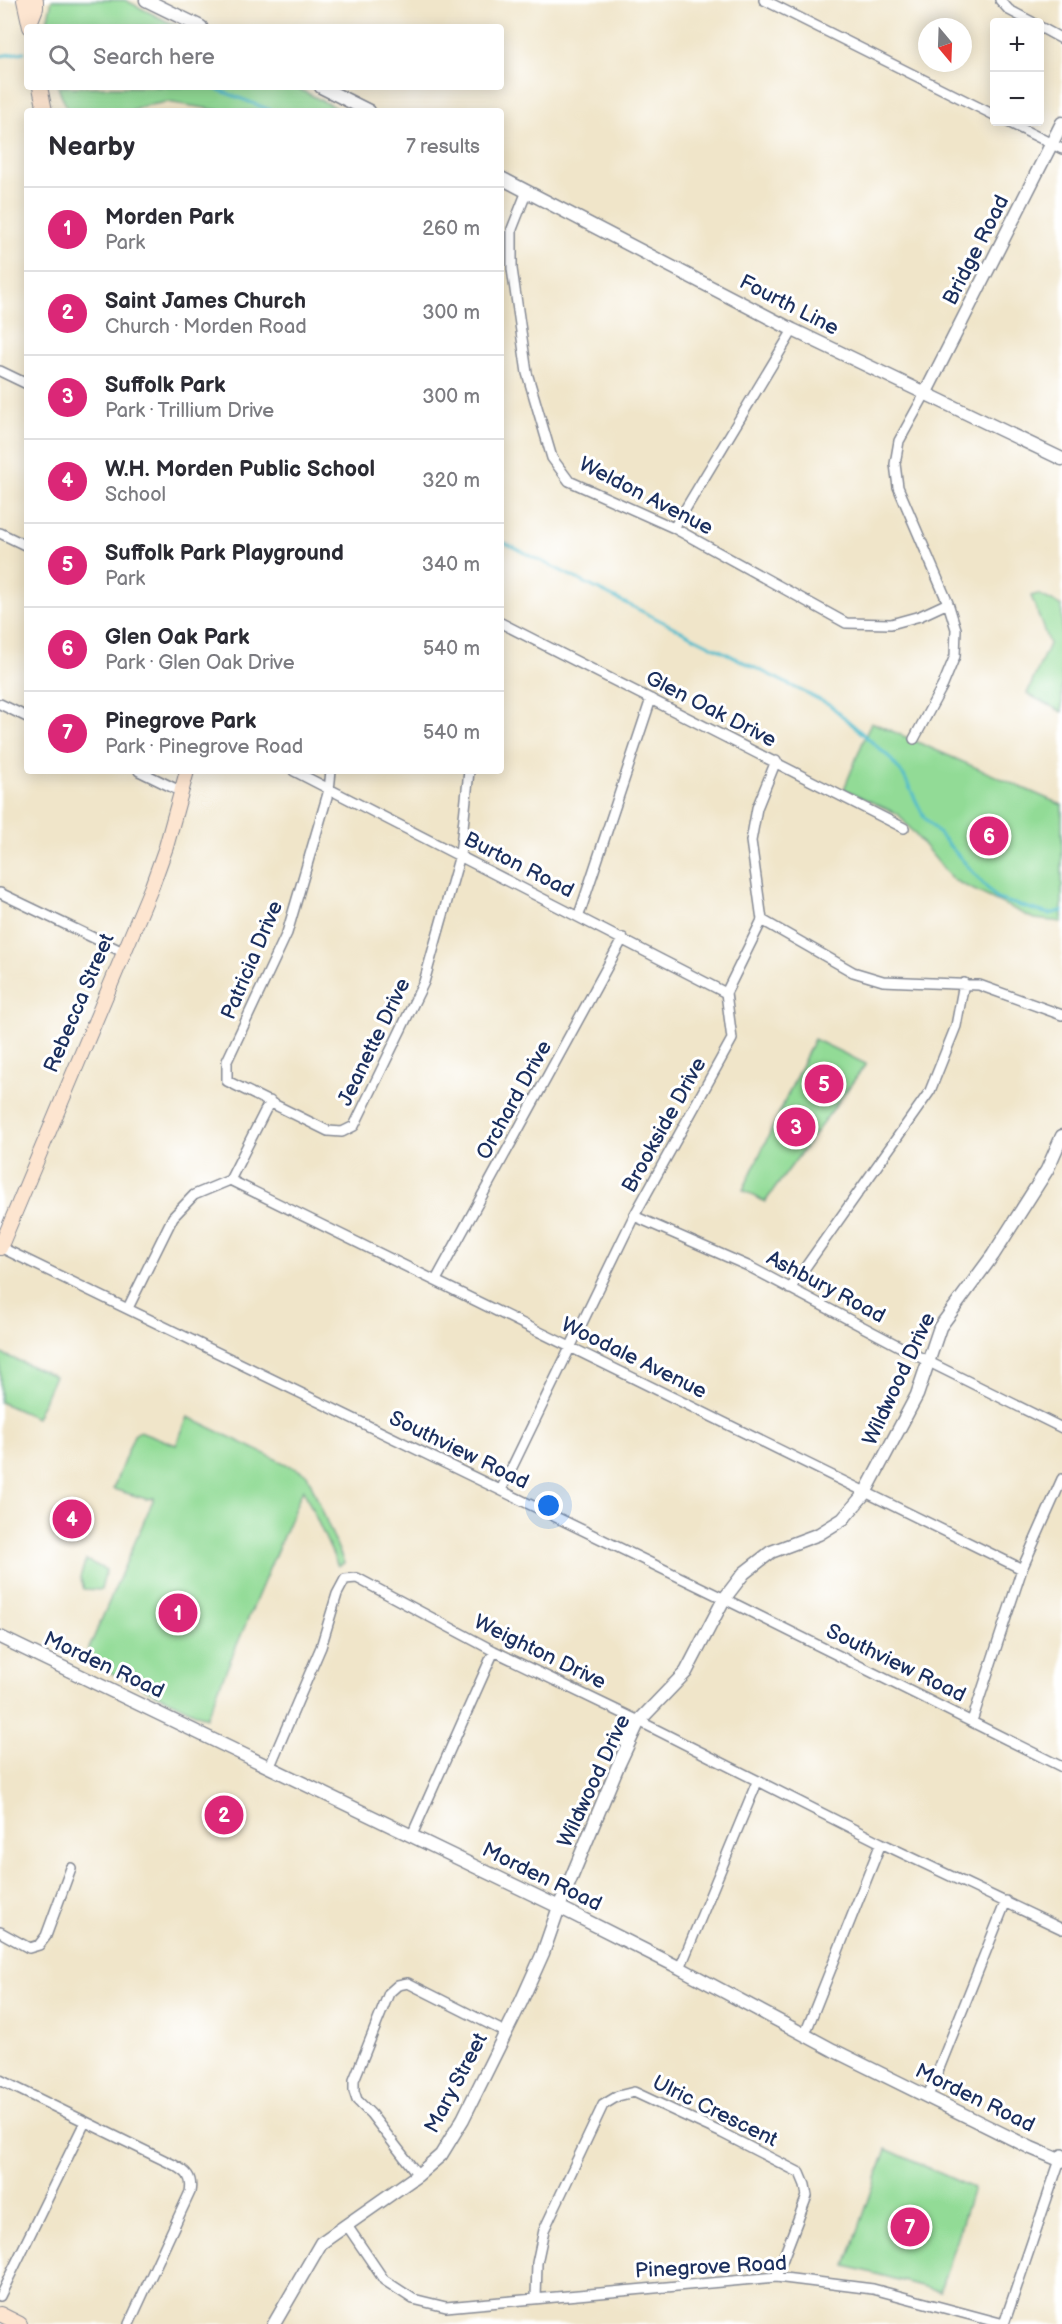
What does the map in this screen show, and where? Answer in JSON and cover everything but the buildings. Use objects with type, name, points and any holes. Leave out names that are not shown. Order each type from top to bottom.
[{"type":"main road","points":[[24,0],[30,24]]},
{"type":"main road","points":[[30,24],[36,8],[36,0]]},
{"type":"main road","points":[[41,90],[44,108]]},
{"type":"main road","name":"Rebecca Street","points":[[0,1247],[152,886],[186,774]]},
{"type":"main road","points":[[0,2314],[20,2324]]},
{"type":"street","points":[[146,0],[195,24]]},
{"type":"street","points":[[764,0],[990,113]]},
{"type":"street","points":[[1000,0],[1009,10],[1024,18]]},
{"type":"street","points":[[1044,29],[1062,39]]},
{"type":"street","points":[[327,90],[363,108]]},
{"type":"street","name":"Bridge Road","points":[[925,394],[1057,146],[1062,123]]},
{"type":"street","points":[[1016,126],[1057,146]]},
{"type":"street","name":"Fourth Line","points":[[504,180],[793,330],[1062,459]]},
{"type":"street","name":"Weldon Avenue","points":[[527,191],[512,229],[512,269],[527,373],[552,458],[569,481],[674,528],[846,623],[891,624],[920,616],[948,603]]},
{"type":"street","points":[[674,528],[793,330]]},
{"type":"street","points":[[0,371],[24,383]]},
{"type":"street","points":[[914,738],[943,685],[955,656],[956,629],[948,603],[898,487],[895,464],[899,441],[925,394]]},
{"type":"street","points":[[0,533],[24,545]]},
{"type":"street","name":"Glen Oak Drive","points":[[504,626],[776,761],[831,793],[904,828]]},
{"type":"street","points":[[579,915],[651,699]]},
{"type":"street","points":[[0,704],[24,716]]},
{"type":"street","points":[[726,993],[762,920],[751,841],[757,808],[776,761]]},
{"type":"street","points":[[145,774],[182,792]]},
{"type":"street","name":"Burton Road","points":[[299,774],[579,915],[726,993]]},
{"type":"street","name":"Patricia Drive","points":[[270,1101],[227,1081],[227,1061],[287,933],[331,774]]},
{"type":"street","name":"Jeanette Drive","points":[[270,1101],[328,1131],[342,1132],[354,1126],[424,982],[460,855],[469,774]]},
{"type":"street","points":[[0,893],[123,952]]},
{"type":"street","points":[[762,920],[853,972],[883,981],[980,985],[1062,1015]]},
{"type":"street","name":"Orchard Drive","points":[[436,1280],[623,938]]},
{"type":"street","points":[[790,1289],[930,1091],[956,1026],[964,983]]},
{"type":"street","name":"Brookside Drive","points":[[501,1490],[634,1216],[732,1039],[726,993]]},
{"type":"street","points":[[128,1308],[173,1217],[194,1195],[230,1180],[270,1101]]},
{"type":"street","name":"Wildwood Drive","points":[[559,1906],[616,1768],[639,1721],[686,1672],[724,1599],[744,1573],[771,1552],[819,1534],[843,1519],[866,1493],[917,1395],[940,1327],[993,1255],[1047,1170],[1062,1136]]},
{"type":"street","name":"Woodale Avenue","points":[[230,1180],[1022,1569]]},
{"type":"street","name":"Ashbury Road","points":[[634,1216],[748,1266],[928,1362],[1062,1428]]},
{"type":"street","name":"Southview Road","points":[[0,1247],[724,1599],[1062,1767]]},
{"type":"street","points":[[972,1721],[1022,1569],[1062,1479]]},
{"type":"street","name":"Weighton Drive","points":[[270,1766],[321,1647],[337,1594],[345,1579],[357,1578],[494,1651],[639,1721],[757,1782],[1062,1929]]},
{"type":"street","name":"Morden Road","points":[[0,1637],[559,1906],[1031,2148],[1061,2158]]},
{"type":"street","points":[[412,1835],[494,1651]]},
{"type":"street","points":[[680,1968],[757,1782]]},
{"type":"street","points":[[805,2034],[881,1843]]},
{"type":"street","points":[[0,1932],[29,1948],[39,1945],[46,1936],[71,1868]]},
{"type":"street","points":[[928,2096],[1006,1901]]},
{"type":"street","name":"Mary Street","points":[[274,2324],[321,2243],[418,2175],[441,2155],[463,2120],[543,1953],[559,1906]]},
{"type":"street","points":[[418,2175],[371,2114],[357,2100],[354,2091],[354,2080],[389,1993],[398,1985],[408,1983],[505,2032]]},
{"type":"street","points":[[0,2080],[184,2170],[191,2183],[188,2196],[129,2324]]},
{"type":"street","name":"Ulric Crescent","points":[[536,2298],[537,2263],[544,2230],[598,2115],[603,2105],[618,2096],[634,2092],[800,2173],[807,2196],[776,2277]]},
{"type":"street","points":[[0,2296],[85,2122]]},
{"type":"street","name":"Pinegrove Road","points":[[346,2224],[384,2280],[413,2299],[446,2307],[776,2277],[873,2289],[1004,2324],[1061,2158]]},
{"type":"green space","points":[[52,0],[125,0],[172,24],[47,24]]},
{"type":"green space","points":[[59,90],[301,90],[336,108],[205,108],[167,102],[139,108],[67,108]]},
{"type":"green space","points":[[1038,594],[1062,606],[1062,712],[1027,694],[1049,644],[1031,596]]},
{"type":"green space","points":[[871,722],[1062,805],[1062,922],[1034,919],[953,880],[898,814],[844,789]]},
{"type":"green space","points":[[814,1039],[866,1064],[765,1202],[743,1190]]},
{"type":"green space","points":[[0,1353],[55,1376],[36,1418],[0,1402]]},
{"type":"green space","points":[[188,1417],[307,1474],[344,1563],[338,1566],[303,1489],[206,1718],[84,1660],[154,1498],[146,1499],[113,1489],[134,1435],[140,1431],[176,1445]]},
{"type":"green space","points":[[86,1560],[106,1570],[101,1590],[84,1589],[80,1577]]},
{"type":"green space","points":[[886,2149],[973,2188],[940,2291],[846,2266]]},
{"type":"waterway","points":[[0,56],[24,52]]},
{"type":"waterway","points":[[219,90],[265,108]]},
{"type":"waterway","points":[[504,542],[830,705],[889,757],[904,776],[924,817],[997,899],[1049,914],[1062,911]]},
{"type":"place","name":"Glen Oak Park","points":[[989,836]]},
{"type":"place","name":"Suffolk Park Playground","points":[[824,1084]]},
{"type":"place","name":"Suffolk Park","points":[[796,1127]]},
{"type":"place","name":"W.H. Morden Public School","points":[[72,1519]]},
{"type":"place","name":"Morden Park","points":[[178,1613]]},
{"type":"place","name":"Saint James Church","points":[[224,1815]]},
{"type":"place","name":"Pinegrove Park","points":[[910,2227]]}]
